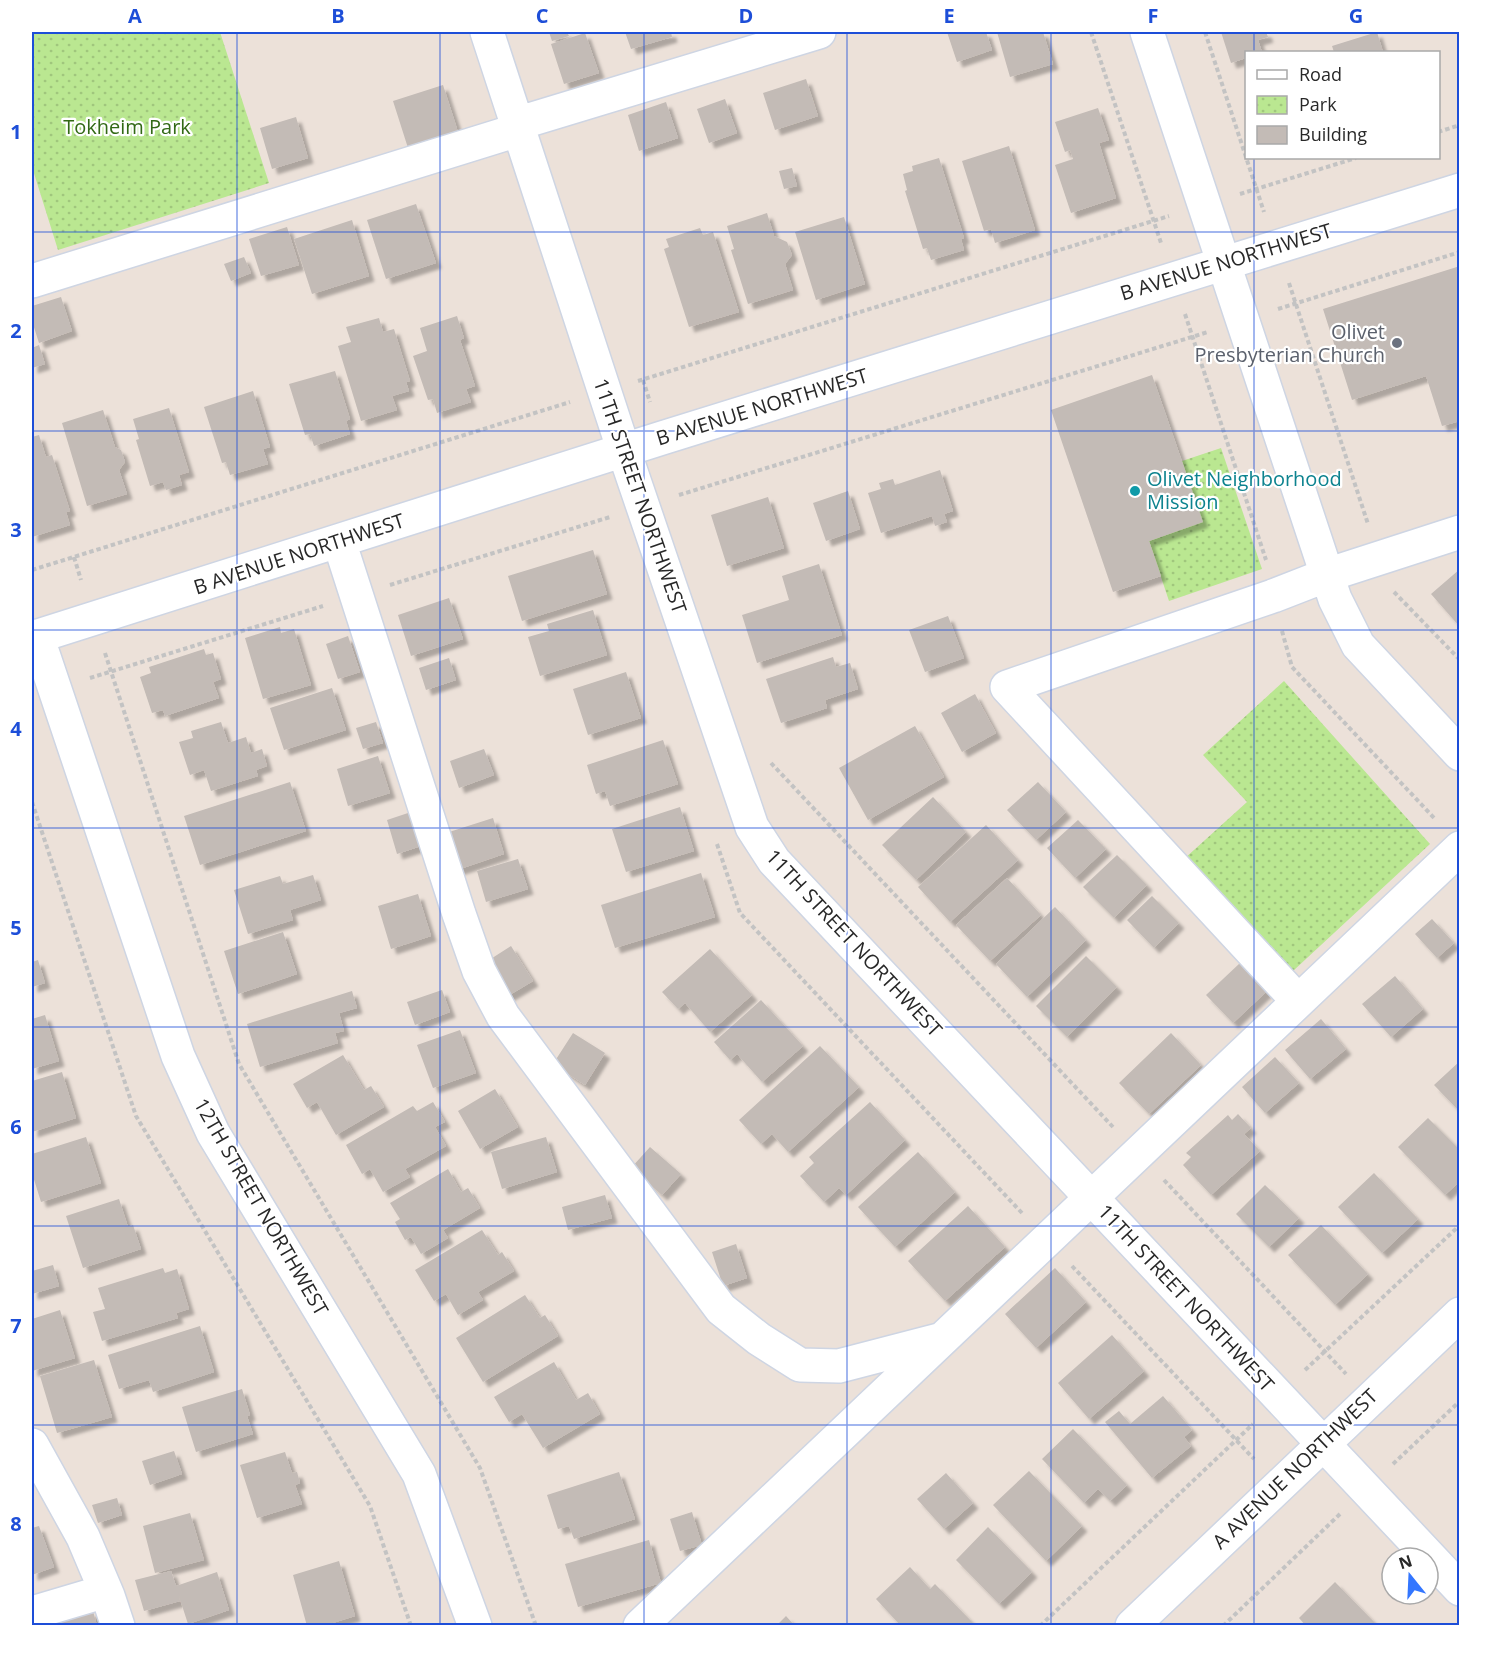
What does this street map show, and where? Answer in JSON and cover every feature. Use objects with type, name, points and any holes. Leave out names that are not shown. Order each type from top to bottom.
[{"type":"street","name":"11TH STREET NORTHWEST","points":[[486,32],[624,451],[752,827],[768,853],[1460,1589]]},
{"type":"street","points":[[32,281],[819,32]]},
{"type":"street","points":[[1148,32],[1335,599],[1358,645],[1460,754]]},
{"type":"street","name":"B AVENUE NORTHWEST","points":[[34,637],[1460,190]]},
{"type":"street","points":[[1298,1001],[1007,687],[1273,596],[1327,575],[1460,532]]},
{"type":"street","points":[[339,541],[479,971],[503,1016],[721,1309],[759,1339],[800,1365],[839,1366],[942,1339]]},
{"type":"street","name":"12TH STREET NORTHWEST","points":[[34,637],[178,1056],[213,1133],[419,1474],[475,1626]]},
{"type":"street","points":[[640,1626],[1460,848]]},
{"type":"street","name":"A AVENUE NORTHWEST","points":[[1132,1626],[1460,1314]]},
{"type":"street","points":[[32,1445],[83,1537],[118,1626]]},
{"type":"street","points":[[32,1613],[106,1591]]},
{"type":"path","points":[[1091,32],[1161,243]]},
{"type":"path","points":[[1205,32],[1245,155]]},
{"type":"path","points":[[1440,131],[1460,125]]},
{"type":"path","points":[[1246,159],[1266,218]]},
{"type":"path","points":[[1232,197],[1353,159]]},
{"type":"path","points":[[632,383],[1176,213]]},
{"type":"path","points":[[1269,311],[1460,252]]},
{"type":"path","points":[[1285,273],[1388,586],[1460,660]]},
{"type":"path","points":[[669,498],[1216,329]]},
{"type":"path","points":[[643,380],[651,402]]},
{"type":"path","points":[[32,570],[576,400]]},
{"type":"path","points":[[677,485],[680,495]]},
{"type":"path","points":[[74,557],[81,580]]},
{"type":"path","points":[[104,649],[239,1064],[480,1468],[536,1626]]},
{"type":"path","points":[[770,762],[1350,1378]]},
{"type":"path","points":[[32,802],[136,1116],[370,1506],[411,1626]]},
{"type":"path","points":[[1300,1374],[1460,1225]]},
{"type":"path","points":[[1388,1469],[1460,1401]]},
{"type":"path","points":[[1040,1626],[1256,1421]]},
{"type":"path","points":[[1223,1626],[1347,1508]]},
{"type":"green space","name":"Tokheim Park","points":[[32,32],[220,32],[269,183],[58,250],[32,167]]},
{"type":"green space","points":[[1221,448],[1262,569],[1169,601],[1149,541],[1202,522],[1182,461]]},
{"type":"green space","points":[[1284,681],[1430,844],[1293,971],[1184,859],[1247,802],[1203,755]]},
{"type":"building","points":[[549,32],[567,32],[569,36],[552,41]]},
{"type":"building","points":[[625,32],[671,32],[672,37],[631,49]]},
{"type":"building","points":[[947,32],[986,32],[992,50],[957,62]]},
{"type":"building","points":[[997,32],[1043,32],[1053,64],[1010,77]]},
{"type":"building","points":[[1221,32],[1266,32],[1268,37],[1258,40],[1262,51],[1245,51],[1245,58],[1231,63]]},
{"type":"building","points":[[1377,32],[1383,51],[1334,51],[1332,46]]},
{"type":"building","points":[[585,33],[599,73],[564,84],[551,44]]},
{"type":"building","points":[[806,79],[818,116],[775,130],[763,93]]},
{"type":"building","points":[[443,85],[458,132],[408,148],[393,101]]},
{"type":"building","points":[[725,99],[737,133],[709,143],[697,109]]},
{"type":"building","points":[[666,102],[678,138],[639,151],[628,115]]},
{"type":"building","points":[[1098,108],[1109,140],[1099,143],[1116,198],[1071,213],[1055,165],[1073,159],[1070,150],[1065,152],[1055,122]]},
{"type":"building","points":[[296,117],[308,158],[272,169],[260,128]]},
{"type":"building","points":[[1009,146],[1035,230],[995,243],[991,229],[984,231],[962,161]]},
{"type":"building","points":[[939,158],[964,238],[961,239],[964,250],[931,260],[927,248],[923,249],[905,191],[907,190],[903,174],[913,171],[912,166]]},
{"type":"building","points":[[792,168],[797,186],[784,189],[779,171]]},
{"type":"building","points":[[416,204],[436,263],[386,279],[367,220]]},
{"type":"building","points":[[767,213],[774,236],[787,242],[792,255],[785,264],[793,290],[748,304],[731,250],[734,249],[727,226]]},
{"type":"building","points":[[844,217],[865,284],[816,300],[795,232]]},
{"type":"building","points":[[352,220],[369,276],[312,294],[294,239]]},
{"type":"building","points":[[287,227],[299,265],[261,276],[249,239]]},
{"type":"building","points":[[700,228],[703,235],[713,232],[739,312],[689,327],[664,249],[669,247],[666,239]]},
{"type":"building","points":[[244,257],[251,273],[231,281],[224,264]]},
{"type":"building","name":"Olivet Presbyterian Church","points":[[1460,266],[1460,421],[1442,426],[1426,376],[1352,400],[1323,309]]},
{"type":"building","points":[[61,297],[72,331],[39,343],[32,321],[32,306]]},
{"type":"building","points":[[457,316],[464,338],[460,340],[475,386],[466,389],[471,402],[437,413],[433,399],[428,400],[413,356],[427,351],[420,328]]},
{"type":"building","points":[[379,318],[383,332],[394,329],[410,381],[406,382],[409,391],[392,396],[397,410],[361,421],[338,346],[351,342],[346,327]]},
{"type":"building","points":[[39,345],[45,364],[32,368],[32,348]]},
{"type":"building","points":[[335,371],[350,419],[346,421],[350,434],[314,446],[310,434],[305,435],[289,384]]},
{"type":"building","name":"Olivet Neighborhood Mission","points":[[1152,375],[1203,522],[1149,541],[1161,576],[1113,592],[1051,410]]},
{"type":"building","points":[[253,391],[270,447],[263,449],[268,464],[230,475],[226,462],[222,463],[204,407]]},
{"type":"building","points":[[169,408],[189,472],[179,475],[182,485],[166,490],[163,482],[150,486],[136,440],[139,439],[133,419]]},
{"type":"building","points":[[103,410],[115,447],[121,450],[125,462],[119,470],[127,494],[87,506],[62,423]]},
{"type":"building","points":[[39,435],[46,457],[52,455],[70,511],[66,512],[70,525],[32,537],[32,437]]},
{"type":"building","points":[[940,470],[953,511],[944,514],[947,522],[935,526],[932,516],[881,533],[868,493],[881,489],[879,483],[893,479],[895,485]]},
{"type":"building","points":[[848,491],[860,529],[826,541],[813,503]]},
{"type":"building","points":[[768,497],[784,548],[727,566],[711,515]]},
{"type":"building","points":[[593,550],[607,594],[522,621],[508,576]]},
{"type":"building","points":[[819,564],[842,635],[757,663],[742,615],[789,600],[782,576]]},
{"type":"building","points":[[1460,569],[1460,627],[1431,594]]},
{"type":"building","points":[[449,598],[463,639],[411,656],[398,615]]},
{"type":"building","points":[[593,610],[607,655],[540,676],[528,637],[549,631],[547,624]]},
{"type":"building","points":[[948,616],[964,658],[925,672],[909,630]]},
{"type":"building","points":[[280,627],[281,633],[294,629],[311,685],[263,699],[245,638]]},
{"type":"building","points":[[348,636],[360,672],[338,679],[326,644]]},
{"type":"building","points":[[204,649],[206,655],[213,653],[221,679],[213,682],[219,698],[165,716],[163,710],[152,713],[140,677],[151,673],[149,667]]},
{"type":"building","points":[[833,657],[836,667],[850,663],[858,689],[825,700],[827,708],[781,723],[766,679]]},
{"type":"building","points":[[449,658],[456,680],[426,690],[419,668]]},
{"type":"building","points":[[626,672],[641,718],[588,735],[573,689]]},
{"type":"building","points":[[332,688],[346,730],[284,750],[270,708]]},
{"type":"building","points":[[975,694],[996,733],[962,752],[941,713]]},
{"type":"building","points":[[221,722],[228,743],[246,737],[251,753],[262,749],[267,766],[256,770],[258,776],[211,791],[204,770],[190,775],[179,742],[193,738],[191,731]]},
{"type":"building","points":[[376,722],[383,743],[363,749],[356,728]]},
{"type":"building","points":[[915,726],[944,777],[868,820],[839,768]]},
{"type":"building","points":[[663,740],[678,784],[610,806],[605,791],[596,794],[587,765]]},
{"type":"building","points":[[484,749],[494,775],[459,788],[450,761]]},
{"type":"building","points":[[378,756],[390,793],[348,806],[337,769]]},
{"type":"building","points":[[290,782],[306,831],[200,865],[184,816]]},
{"type":"building","points":[[1038,782],[1066,812],[1036,840],[1007,810]]},
{"type":"building","points":[[933,797],[966,832],[916,880],[882,845]]},
{"type":"building","points":[[680,807],[694,851],[626,872],[612,829]]},
{"type":"building","points":[[411,812],[421,846],[397,854],[387,820]]},
{"type":"building","points":[[493,818],[504,854],[457,870],[446,833]]},
{"type":"building","points":[[1078,820],[1106,849],[1075,878],[1047,848]]},
{"type":"building","points":[[986,825],[1018,860],[950,922],[918,887]]},
{"type":"building","points":[[1117,855],[1147,885],[1114,918],[1083,887]]},
{"type":"building","points":[[518,859],[528,889],[486,902],[477,871]]},
{"type":"building","points":[[701,873],[715,917],[615,948],[601,905]]},
{"type":"building","points":[[313,875],[321,900],[290,910],[293,920],[248,934],[234,890],[280,876],[283,884]]},
{"type":"building","points":[[1007,878],[1041,915],[990,961],[956,925]]},
{"type":"building","points":[[418,894],[431,936],[391,949],[378,906]]},
{"type":"building","points":[[1152,896],[1179,923],[1154,948],[1127,920]]},
{"type":"building","points":[[1055,907],[1086,940],[1027,997],[996,964]]},
{"type":"building","points":[[1432,919],[1454,943],[1437,958],[1415,934]]},
{"type":"building","points":[[283,932],[297,974],[238,994],[224,951]]},
{"type":"building","points":[[511,946],[533,981],[506,997],[486,962]]},
{"type":"building","points":[[710,949],[752,995],[710,1032],[685,1003],[678,1009],[662,992]]},
{"type":"building","points":[[1086,956],[1117,987],[1067,1037],[1036,1006]]},
{"type":"building","points":[[38,960],[45,983],[32,987],[32,962]]},
{"type":"building","points":[[1240,963],[1267,991],[1233,1023],[1206,995]]},
{"type":"building","points":[[1395,976],[1423,1009],[1391,1037],[1362,1004]]},
{"type":"building","points":[[442,990],[450,1012],[415,1025],[407,1002]]},
{"type":"building","points":[[352,991],[357,1008],[339,1013],[344,1031],[335,1033],[338,1043],[260,1067],[247,1024]]},
{"type":"building","points":[[761,1000],[803,1046],[762,1082],[737,1054],[730,1060],[714,1042]]},
{"type":"building","points":[[45,1015],[59,1061],[32,1069],[32,1019]]},
{"type":"building","points":[[1321,1019],[1346,1049],[1310,1079],[1285,1050]]},
{"type":"building","points":[[460,1030],[476,1073],[433,1088],[417,1045]]},
{"type":"building","points":[[573,1033],[605,1053],[585,1085],[553,1064]]},
{"type":"building","points":[[1171,1033],[1201,1065],[1149,1114],[1119,1083]]},
{"type":"building","points":[[820,1046],[859,1087],[788,1152],[772,1134],[761,1144],[739,1120]]},
{"type":"building","points":[[343,1055],[364,1090],[371,1086],[384,1107],[336,1135],[317,1102],[307,1108],[293,1084]]},
{"type":"building","points":[[1275,1057],[1299,1083],[1265,1113],[1242,1087]]},
{"type":"building","points":[[1460,1061],[1460,1112],[1434,1085]]},
{"type":"building","points":[[62,1072],[76,1118],[32,1132],[32,1081]]},
{"type":"building","points":[[495,1089],[518,1127],[480,1149],[458,1111]]},
{"type":"building","points":[[433,1102],[445,1122],[435,1127],[446,1146],[405,1169],[410,1177],[383,1192],[370,1169],[362,1174],[346,1145],[413,1106],[417,1111]]},
{"type":"building","points":[[870,1102],[905,1140],[846,1195],[839,1188],[824,1202],[800,1176],[814,1163],[809,1157]]},
{"type":"building","points":[[1238,1114],[1251,1128],[1244,1134],[1260,1151],[1211,1195],[1183,1165],[1191,1157],[1186,1153],[1228,1115],[1232,1120]]},
{"type":"building","points":[[1428,1118],[1460,1150],[1460,1181],[1445,1195],[1398,1147]]},
{"type":"building","points":[[86,1137],[101,1183],[41,1202],[32,1173],[32,1154]]},
{"type":"building","points":[[546,1137],[557,1172],[502,1189],[491,1152]]},
{"type":"building","points":[[650,1147],[681,1174],[662,1195],[631,1168]]},
{"type":"building","points":[[918,1152],[955,1192],[895,1247],[858,1207]]},
{"type":"building","points":[[448,1169],[461,1192],[468,1188],[480,1208],[443,1230],[448,1238],[421,1254],[411,1237],[405,1240],[395,1222],[400,1219],[390,1203]]},
{"type":"building","points":[[1374,1173],[1418,1219],[1382,1253],[1338,1207]]},
{"type":"building","points":[[1265,1185],[1299,1218],[1269,1247],[1236,1214]]},
{"type":"building","points":[[605,1195],[612,1218],[568,1230],[562,1207]]},
{"type":"building","points":[[119,1199],[128,1227],[133,1225],[141,1249],[83,1268],[66,1216]]},
{"type":"building","points":[[968,1206],[1005,1247],[945,1301],[908,1261]]},
{"type":"building","points":[[1321,1225],[1368,1274],[1335,1305],[1288,1255]]},
{"type":"building","points":[[482,1230],[498,1255],[502,1252],[514,1271],[478,1292],[483,1300],[458,1315],[446,1294],[434,1301],[415,1270]]},
{"type":"building","points":[[736,1244],[747,1278],[723,1286],[712,1252]]},
{"type":"building","points":[[53,1265],[59,1286],[32,1294],[32,1271]]},
{"type":"building","points":[[163,1268],[165,1273],[177,1269],[189,1309],[176,1313],[178,1318],[102,1341],[93,1312],[105,1309],[98,1288]]},
{"type":"building","points":[[1055,1268],[1086,1302],[1036,1348],[1005,1314]]},
{"type":"building","points":[[525,1295],[540,1318],[545,1315],[558,1336],[483,1382],[456,1338]]},
{"type":"building","points":[[60,1310],[75,1358],[32,1371],[32,1319]]},
{"type":"building","points":[[200,1326],[214,1372],[153,1392],[149,1380],[119,1389],[108,1355]]},
{"type":"building","points":[[1112,1335],[1144,1371],[1089,1419],[1058,1383]]},
{"type":"building","points":[[94,1360],[112,1417],[57,1433],[40,1376]]},
{"type":"building","points":[[554,1362],[576,1400],[588,1393],[600,1414],[543,1448],[522,1414],[509,1422],[494,1397]]},
{"type":"building","points":[[242,1389],[253,1434],[196,1452],[182,1407]]},
{"type":"building","points":[[1163,1396],[1192,1430],[1184,1437],[1191,1446],[1152,1478],[1105,1422],[1119,1411],[1130,1424]]},
{"type":"building","points":[[1073,1429],[1127,1485],[1110,1501],[1098,1489],[1084,1503],[1042,1459]]},
{"type":"building","points":[[174,1451],[182,1474],[150,1485],[142,1461]]},
{"type":"building","points":[[285,1452],[292,1473],[297,1472],[300,1483],[295,1485],[302,1504],[257,1518],[240,1465]]},
{"type":"building","points":[[1029,1471],[1082,1526],[1046,1561],[993,1505]]},
{"type":"building","points":[[619,1472],[635,1519],[574,1539],[569,1526],[558,1529],[547,1495]]},
{"type":"building","points":[[946,1473],[973,1503],[944,1529],[917,1499]]},
{"type":"building","points":[[117,1498],[122,1515],[98,1523],[92,1505]]},
{"type":"building","points":[[692,1512],[702,1545],[680,1551],[670,1519]]},
{"type":"building","points":[[190,1513],[204,1560],[155,1573],[143,1526]]},
{"type":"building","points":[[39,1526],[54,1567],[32,1575],[32,1528]]},
{"type":"building","points":[[988,1527],[1032,1572],[999,1604],[956,1560]]},
{"type":"building","points":[[649,1540],[661,1583],[578,1607],[565,1564]]},
{"type":"building","points":[[339,1561],[355,1616],[323,1626],[307,1626],[293,1575]]},
{"type":"building","points":[[910,1567],[930,1589],[935,1584],[974,1624],[972,1626],[901,1626],[876,1599]]},
{"type":"building","points":[[171,1571],[176,1586],[217,1572],[229,1610],[188,1624],[178,1593],[180,1601],[144,1611],[135,1580]]},
{"type":"building","points":[[1335,1582],[1378,1626],[1306,1626],[1299,1618]]},
{"type":"building","points":[[93,1611],[97,1626],[56,1626],[55,1622]]},
{"type":"building","points":[[786,1616],[795,1626],[776,1626]]},
{"type":"place","name":"Olivet Presbyterian Church","points":[[1397,343]]},
{"type":"place","name":"Olivet Neighborhood Mission","points":[[1135,491]]}]
